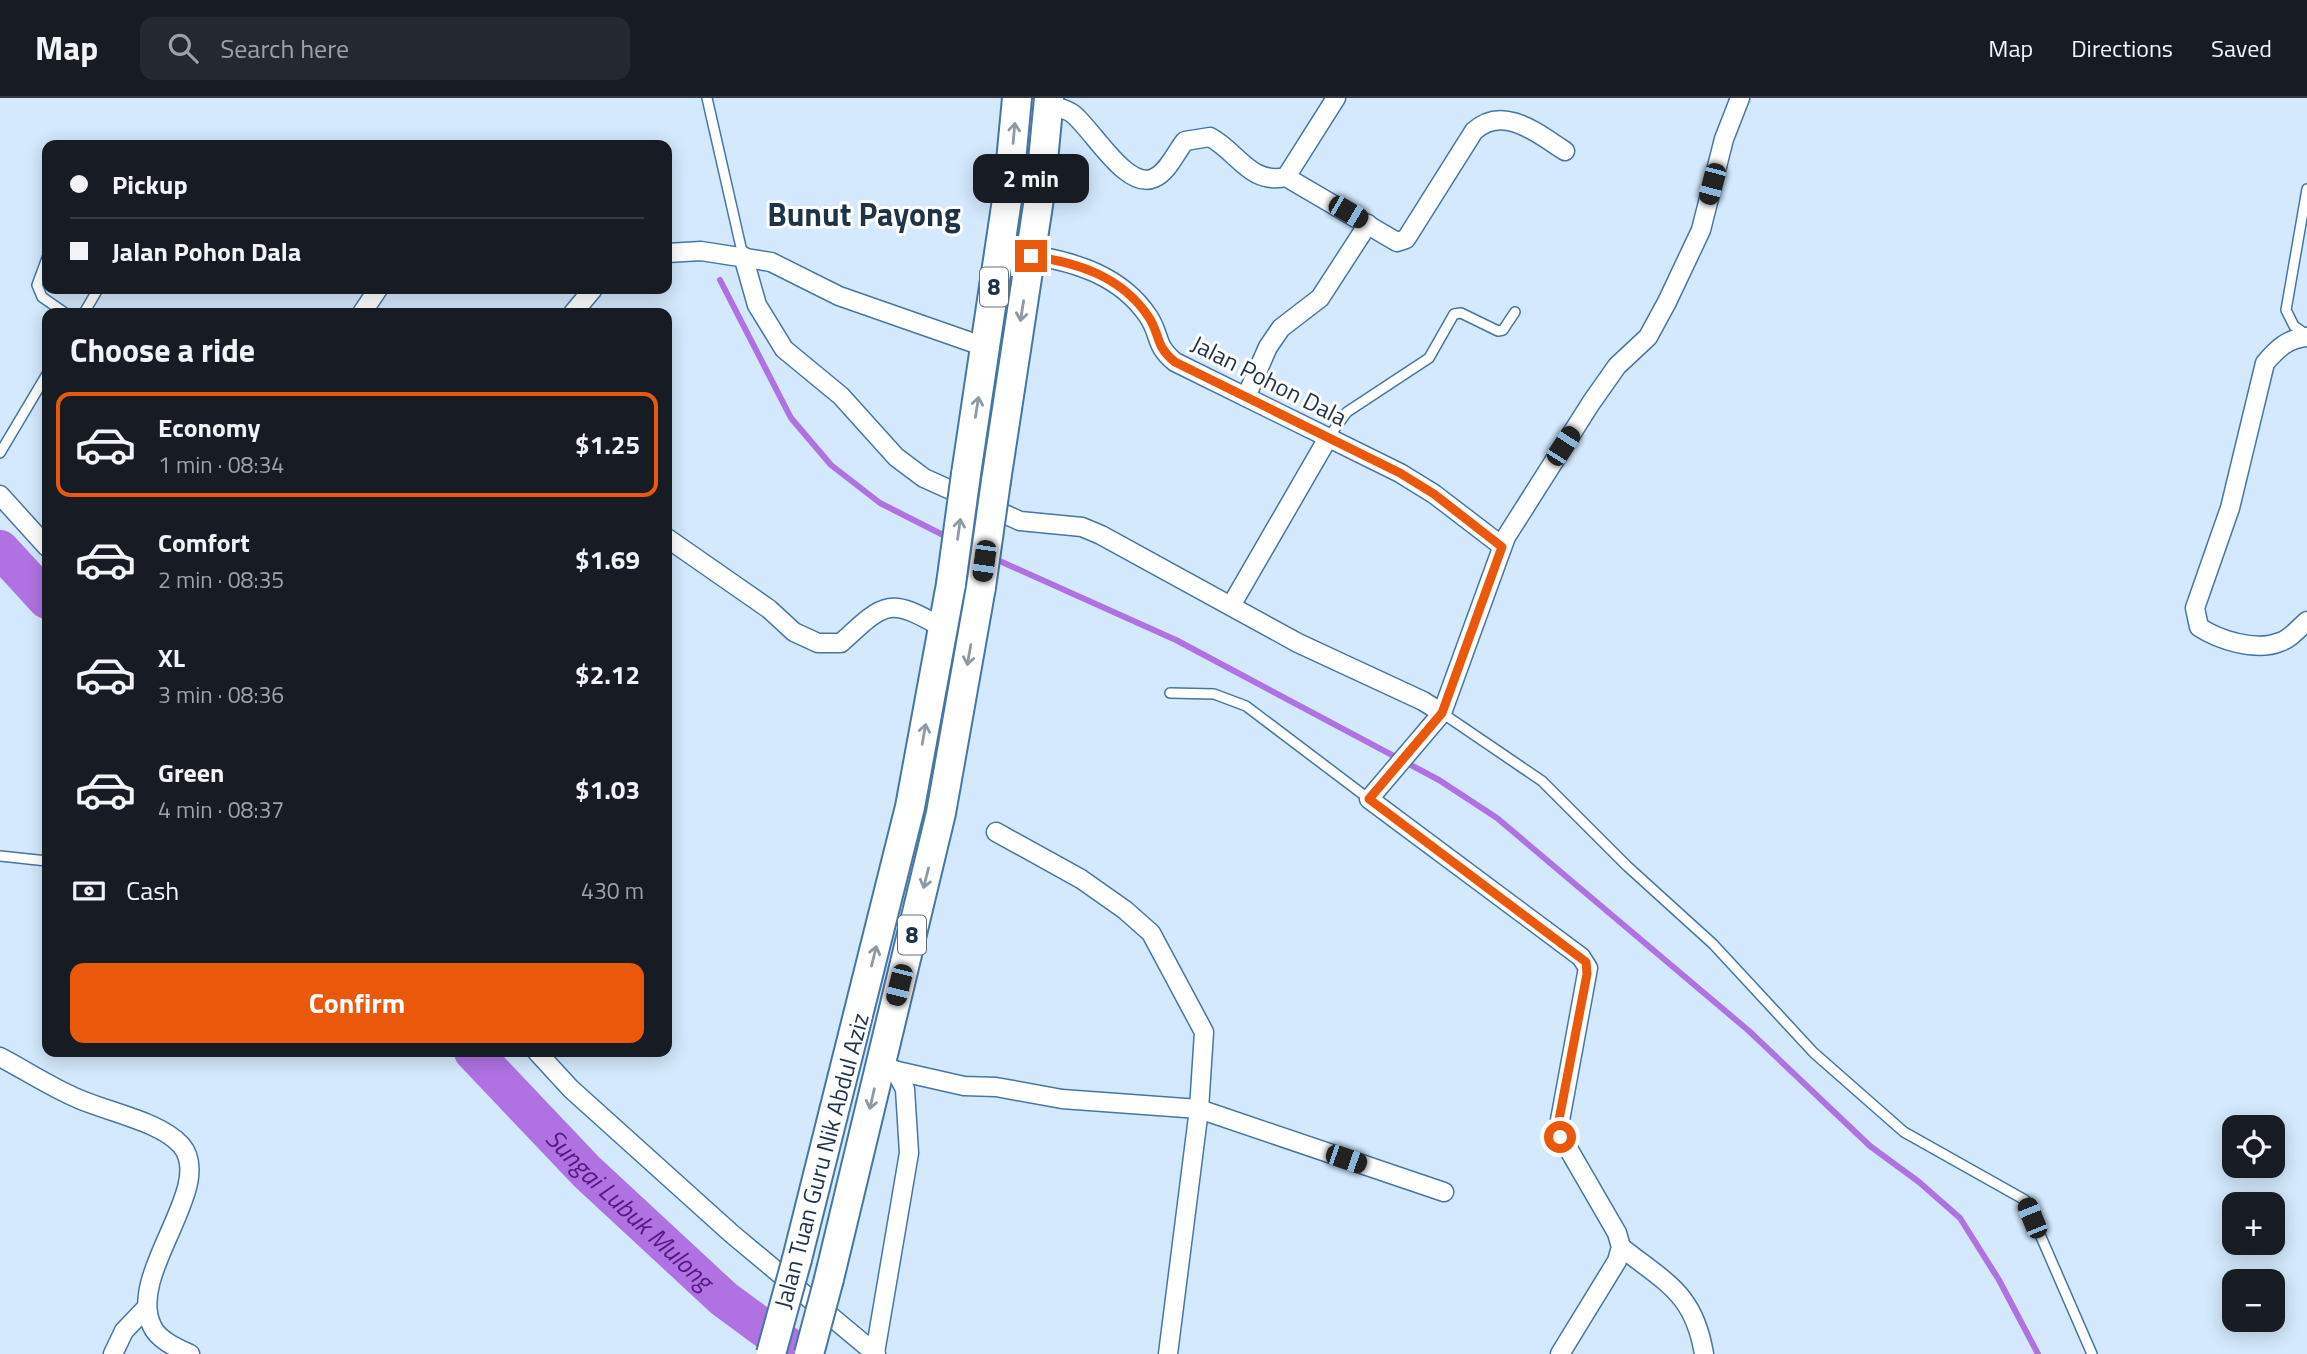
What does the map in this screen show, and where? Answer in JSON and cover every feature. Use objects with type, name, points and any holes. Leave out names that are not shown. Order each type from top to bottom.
[{"type":"main road","name":"Jalan Tuan Guru Nik Abdul Aziz","points":[[771,1354],[910,807],[951,584],[1008,193],[1017,98]]},
{"type":"main road","name":"Jalan Tuan Guru Nik Abdul Aziz","points":[[809,1354],[887,1069],[941,813],[981,587],[1031,256],[1049,101]]},
{"type":"street","points":[[1286,177],[1336,98]]},
{"type":"street","points":[[1560,1354],[1617,1261],[1621,1247],[1617,1233],[1558,1131],[1587,974],[1586,962],[1369,799],[1442,713],[1502,547],[1591,402],[1617,366],[1648,337],[1667,302],[1701,230],[1724,139],[1740,98]]},
{"type":"street","points":[[1049,101],[1075,115],[1126,172],[1138,179],[1153,179],[1161,174],[1185,141],[1201,136],[1219,142],[1255,175],[1266,179],[1286,177],[1391,240],[1406,239],[1474,131],[1483,123],[1495,119],[1526,125],[1565,151]]},
{"type":"street","points":[[1246,397],[1268,347],[1281,328],[1320,298],[1368,224]]},
{"type":"street","points":[[672,253],[701,251],[771,262],[839,296],[985,347]]},
{"type":"street","points":[[743,256],[757,305],[784,349],[841,396],[896,457],[924,478],[1020,521],[1082,527],[1232,604],[1298,643],[1423,701],[1442,713]]},
{"type":"street","name":"Jalan Pohon Dala","points":[[1031,256],[1072,262],[1097,273],[1130,295],[1147,314],[1162,351],[1175,362],[1434,494],[1502,547]]},
{"type":"street","points":[[577,308],[589,294]]},
{"type":"street","points":[[2307,336],[2278,348],[2265,363],[2230,508],[2195,608],[2199,627],[2213,636],[2261,646],[2281,642],[2307,621]]},
{"type":"street","points":[[1232,604],[1328,438]]},
{"type":"street","points":[[0,495],[42,541]]},
{"type":"street","points":[[672,541],[769,609],[794,632],[818,643],[841,643],[874,613],[888,607],[909,608],[943,628]]},
{"type":"street","points":[[996,832],[1081,879],[1125,910],[1151,933],[1204,1032],[1199,1109],[1168,1354]]},
{"type":"street","points":[[0,1056],[71,1096],[167,1133],[183,1147],[189,1166],[186,1191],[147,1289],[146,1308],[152,1329],[170,1344],[190,1354]]},
{"type":"street","points":[[542,1057],[571,1089],[732,1234],[876,1354]]},
{"type":"street","points":[[887,1069],[964,1086],[996,1087],[1062,1099],[1199,1109],[1444,1192]]},
{"type":"street","points":[[876,1354],[909,1153],[905,1089],[887,1069]]},
{"type":"street","points":[[1621,1247],[1686,1303],[1698,1325],[1704,1354]]},
{"type":"street","points":[[113,1354],[124,1331],[146,1308]]},
{"type":"lane","points":[[707,98],[743,256]]},
{"type":"lane","points":[[2307,189],[2286,310],[2294,326],[2307,336]]},
{"type":"lane","points":[[42,272],[37,285],[42,297],[58,308]]},
{"type":"lane","points":[[1328,438],[1347,412],[1429,358],[1454,314],[1461,313],[1498,331],[1503,330],[1515,312]]},
{"type":"lane","points":[[0,453],[42,382]]},
{"type":"lane","points":[[1170,692],[1214,694],[1246,706],[1369,799]]},
{"type":"lane","points":[[1442,713],[1542,781],[1627,866],[1713,944],[1814,1052],[1904,1132],[2025,1200],[2092,1354]]},
{"type":"lane","points":[[0,856],[42,860]]},
{"type":"waterway","points":[[720,280],[791,418],[831,465],[880,503],[951,539]]},
{"type":"waterway","name":"Sungai Lubuk Mulong","points":[[0,549],[42,595]]},
{"type":"waterway","points":[[993,558],[1176,640],[1439,780],[1497,818],[1749,1031],[1870,1146],[1919,1182],[1960,1218],[1999,1280],[2038,1354]]},
{"type":"waterway","name":"Sungai Lubuk Mulong","points":[[478,1057],[587,1172],[724,1299],[799,1354]]},
{"type":"district","name":"Bunut Payong","points":[[864,215]]},
{"type":"route","points":[[1031,256],[1072,262],[1097,273],[1130,295],[1147,314],[1162,351],[1175,362],[1400,473],[1434,494],[1502,547],[1473,634],[1442,713],[1369,799],[1586,962],[1587,974],[1558,1125],[1560,1137]]}]
